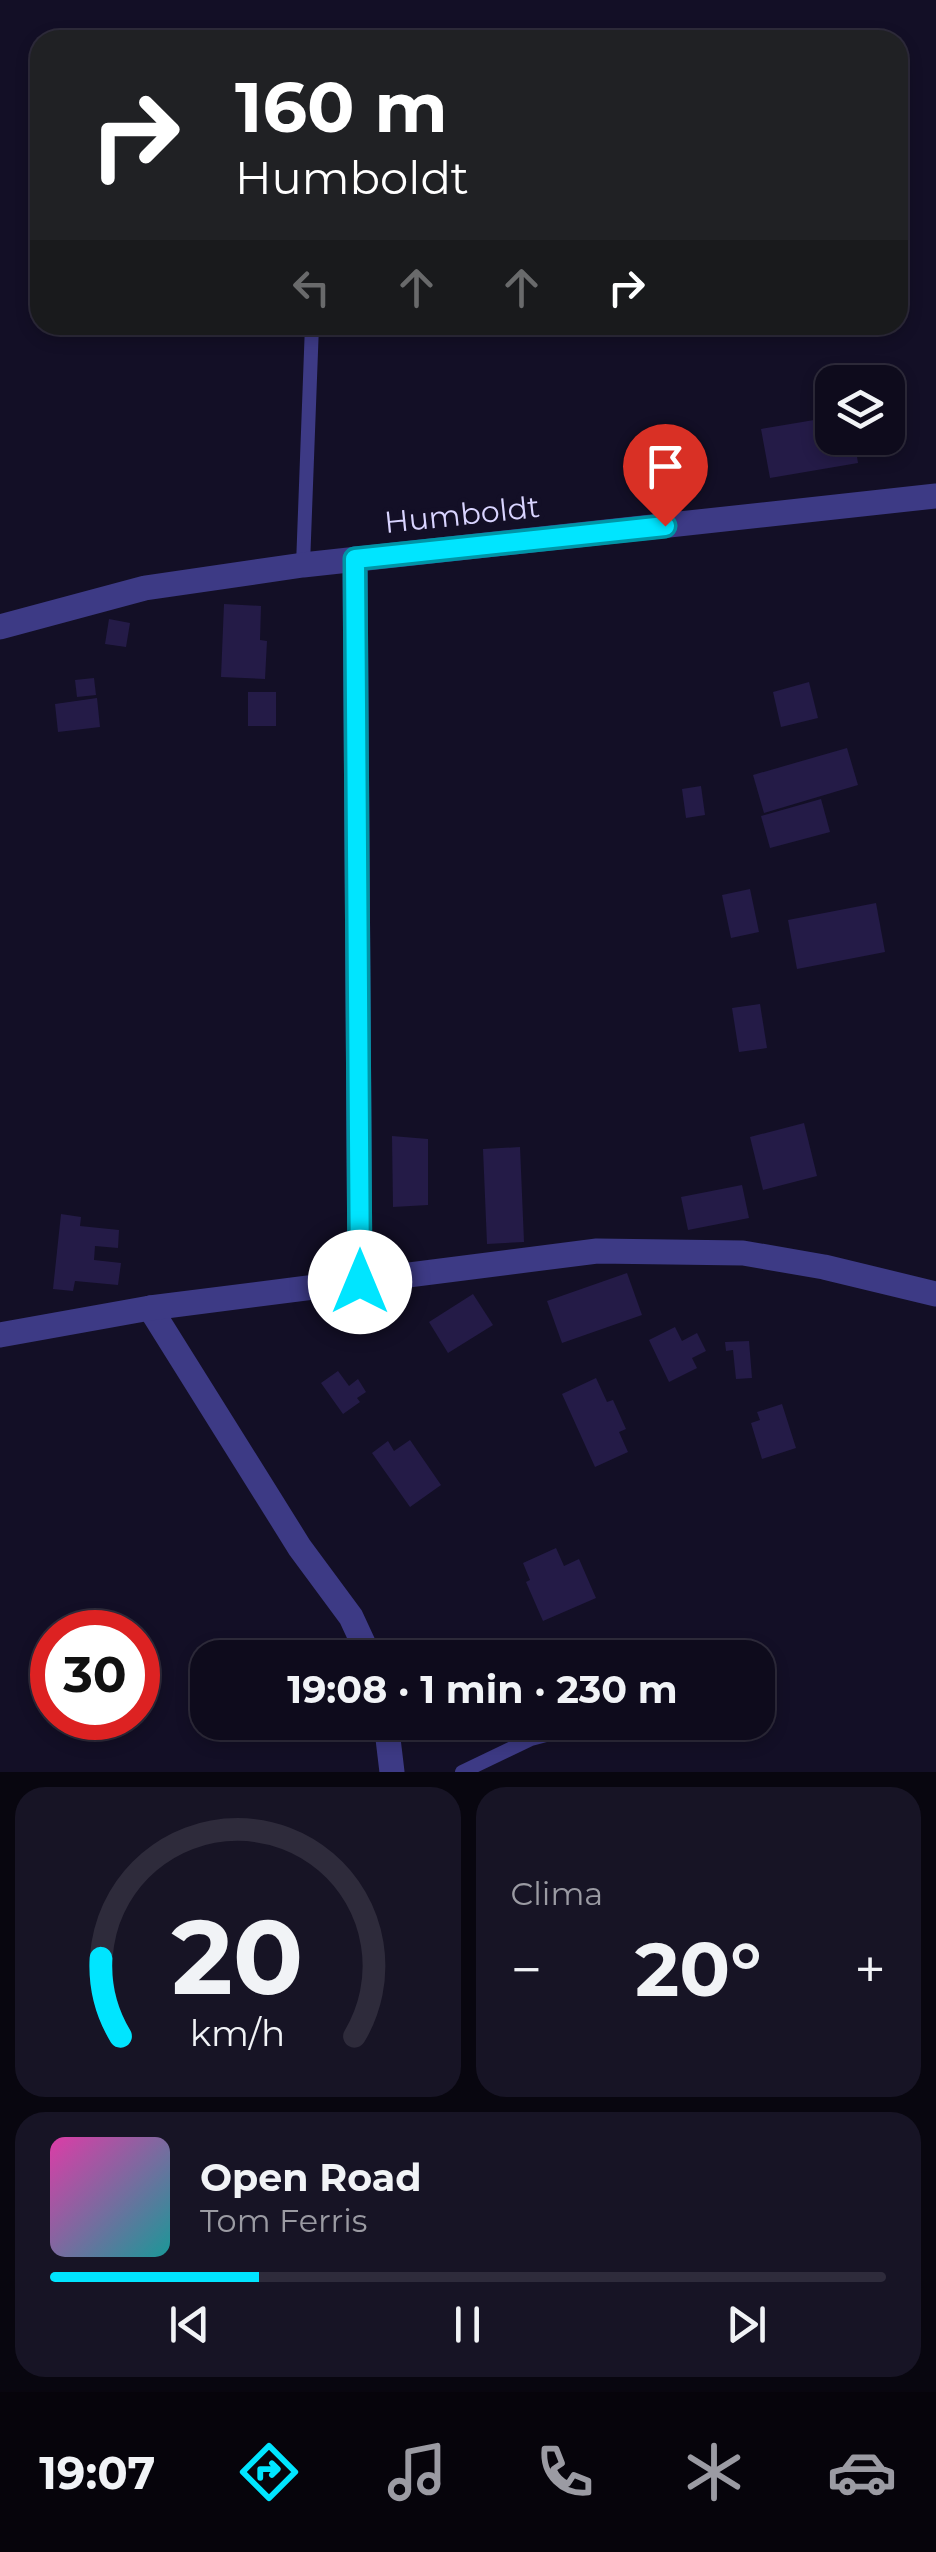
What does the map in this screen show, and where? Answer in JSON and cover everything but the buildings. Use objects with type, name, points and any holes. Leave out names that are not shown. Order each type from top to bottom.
[{"type":"street","name":"Humboldt","points":[[0,627],[145,588],[303,564],[936,496]]},
{"type":"street","points":[[355,559],[360,1282]]},
{"type":"street","points":[[0,1335],[150,1308],[598,1251],[742,1253],[824,1266],[936,1294]]},
{"type":"street","points":[[150,1308],[300,1548],[351,1617],[362,1640]]},
{"type":"street","points":[[388,1740],[392,1772]]},
{"type":"lane","points":[[303,564],[312,335]]},
{"type":"lane","points":[[462,1772],[529,1740]]},
{"type":"route","points":[[360,1282],[355,559],[665,526]]}]
